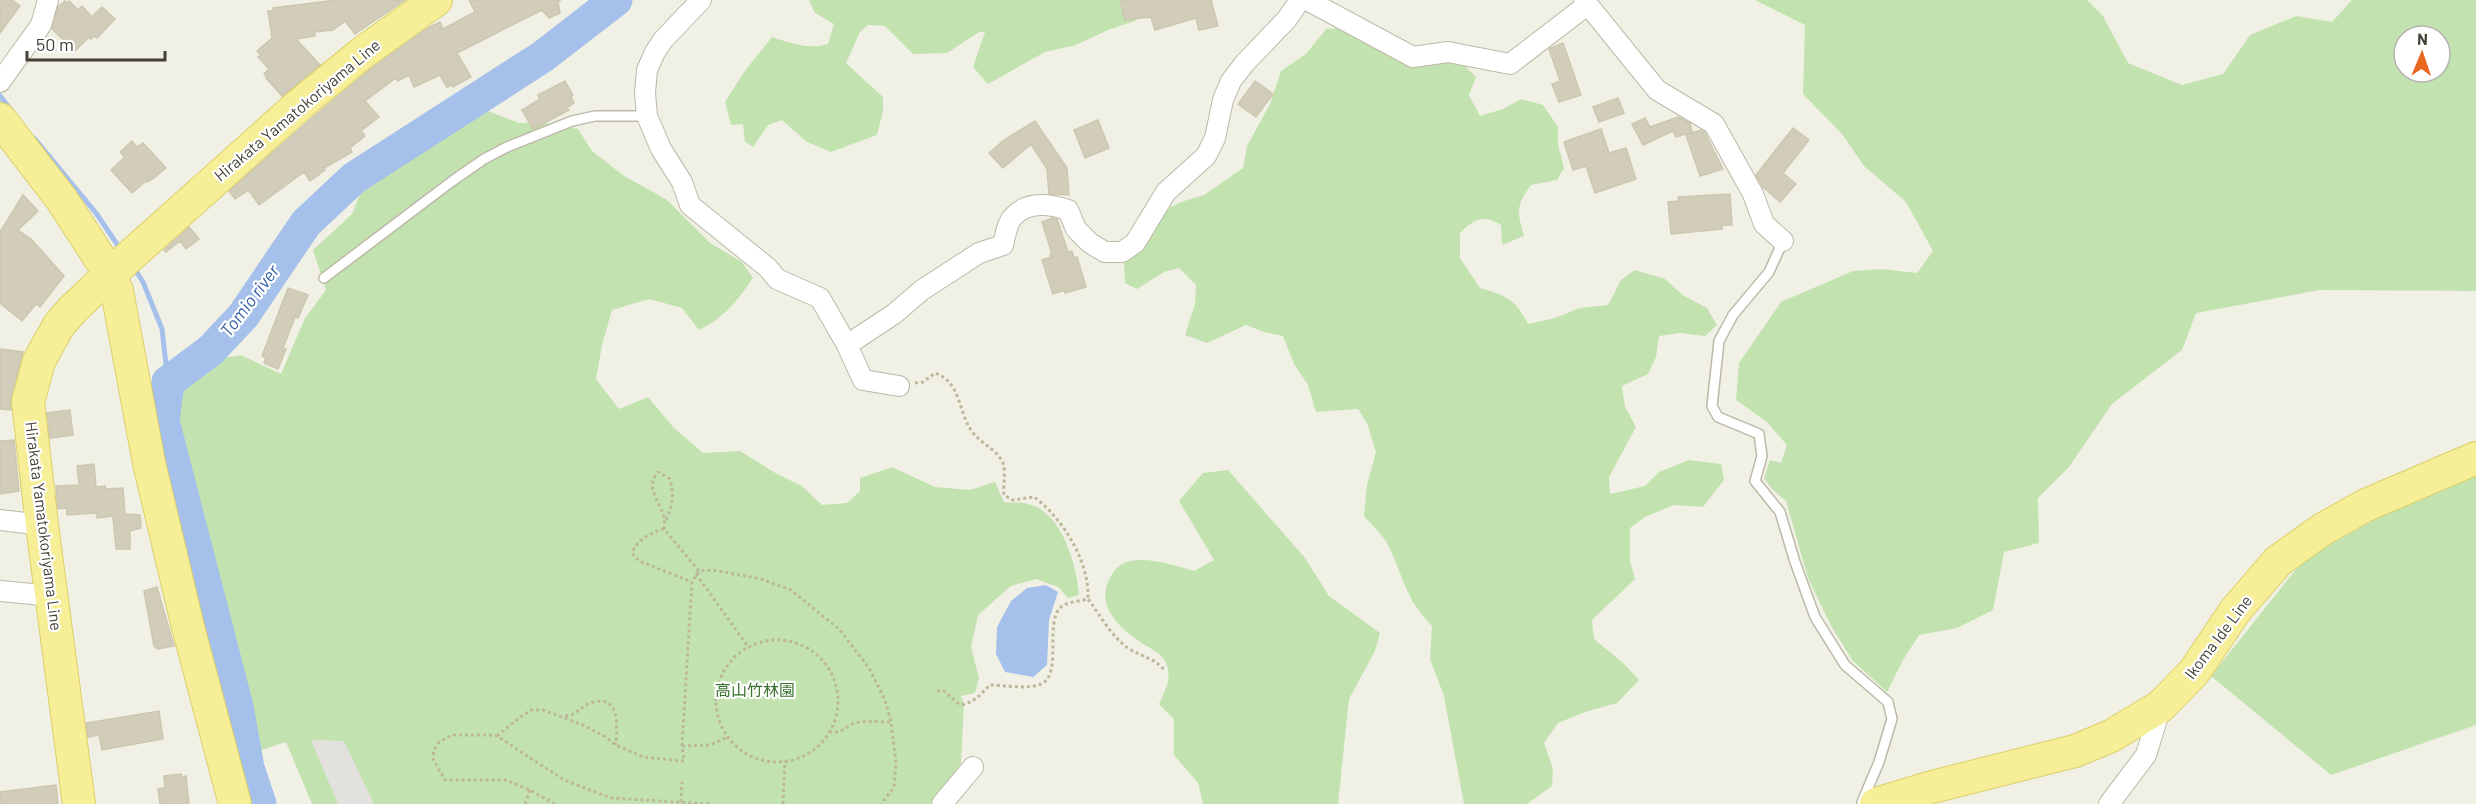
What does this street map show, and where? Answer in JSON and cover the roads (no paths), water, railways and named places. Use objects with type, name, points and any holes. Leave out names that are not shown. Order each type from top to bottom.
[{"type":"main road","name":"Hirakata Yamatokoriyama Line","points":[[80,804],[42,525],[28,402],[39,361],[59,325],[110,274],[308,98],[361,54],[435,0]]},
{"type":"main road","points":[[1,120],[62,200],[110,274],[117,291],[151,474],[188,627],[235,804]]},
{"type":"main road","name":"Ikoma Ide Line","points":[[1876,804],[1932,787],[2075,751],[2111,736],[2160,706],[2194,672],[2235,611],[2278,561],[2323,530],[2364,506],[2476,458]]},
{"type":"street","points":[[0,82],[41,25],[48,0]]},
{"type":"street","points":[[701,0],[663,40],[647,70],[645,93],[647,116],[661,149],[682,182],[690,205],[768,268],[777,279],[820,298],[847,345],[863,380],[899,386]]},
{"type":"street","points":[[847,345],[894,314],[922,290],[979,253],[1003,245],[1011,218],[1025,207],[1052,205],[1068,210],[1076,229],[1090,243],[1105,252],[1122,252],[1135,243],[1166,192],[1206,156],[1215,138],[1223,100],[1231,81],[1287,19],[1300,0]]},
{"type":"street","points":[[1307,0],[1413,57],[1448,52],[1510,64],[1585,2],[1657,90],[1714,124],[1753,194],[1764,224],[1783,241]]},
{"type":"street","points":[[0,520],[42,525]]},
{"type":"street","points":[[0,591],[53,596]]},
{"type":"street","points":[[2109,804],[2146,755],[2160,706]]},
{"type":"street","points":[[942,804],[973,767]]},
{"type":"lane","points":[[324,278],[451,182],[507,147],[583,118],[647,116]]},
{"type":"lane","points":[[1783,241],[1769,272],[1733,315],[1719,341],[1712,406],[1718,417],[1759,434],[1762,456],[1755,481],[1780,512],[1815,617],[1845,665],[1888,702],[1892,719],[1880,762],[1861,804]]},
{"type":"water","points":[[1046,585],[1058,592],[1049,620],[1047,665],[1033,677],[1005,672],[996,654],[997,627],[1011,601],[1027,588]]},
{"type":"waterway","name":"Tomio river","points":[[260,804],[248,768],[237,707],[163,421],[168,382],[210,351],[243,316],[306,223],[354,178],[542,57],[616,0]]},
{"type":"waterway","points":[[0,96],[12,111]]},
{"type":"waterway","points":[[35,139],[96,213],[121,250]]},
{"type":"waterway","points":[[134,268],[143,282],[162,329],[168,382]]},
{"type":"park label","name":"高山竹林園","points":[[755,690]]}]
